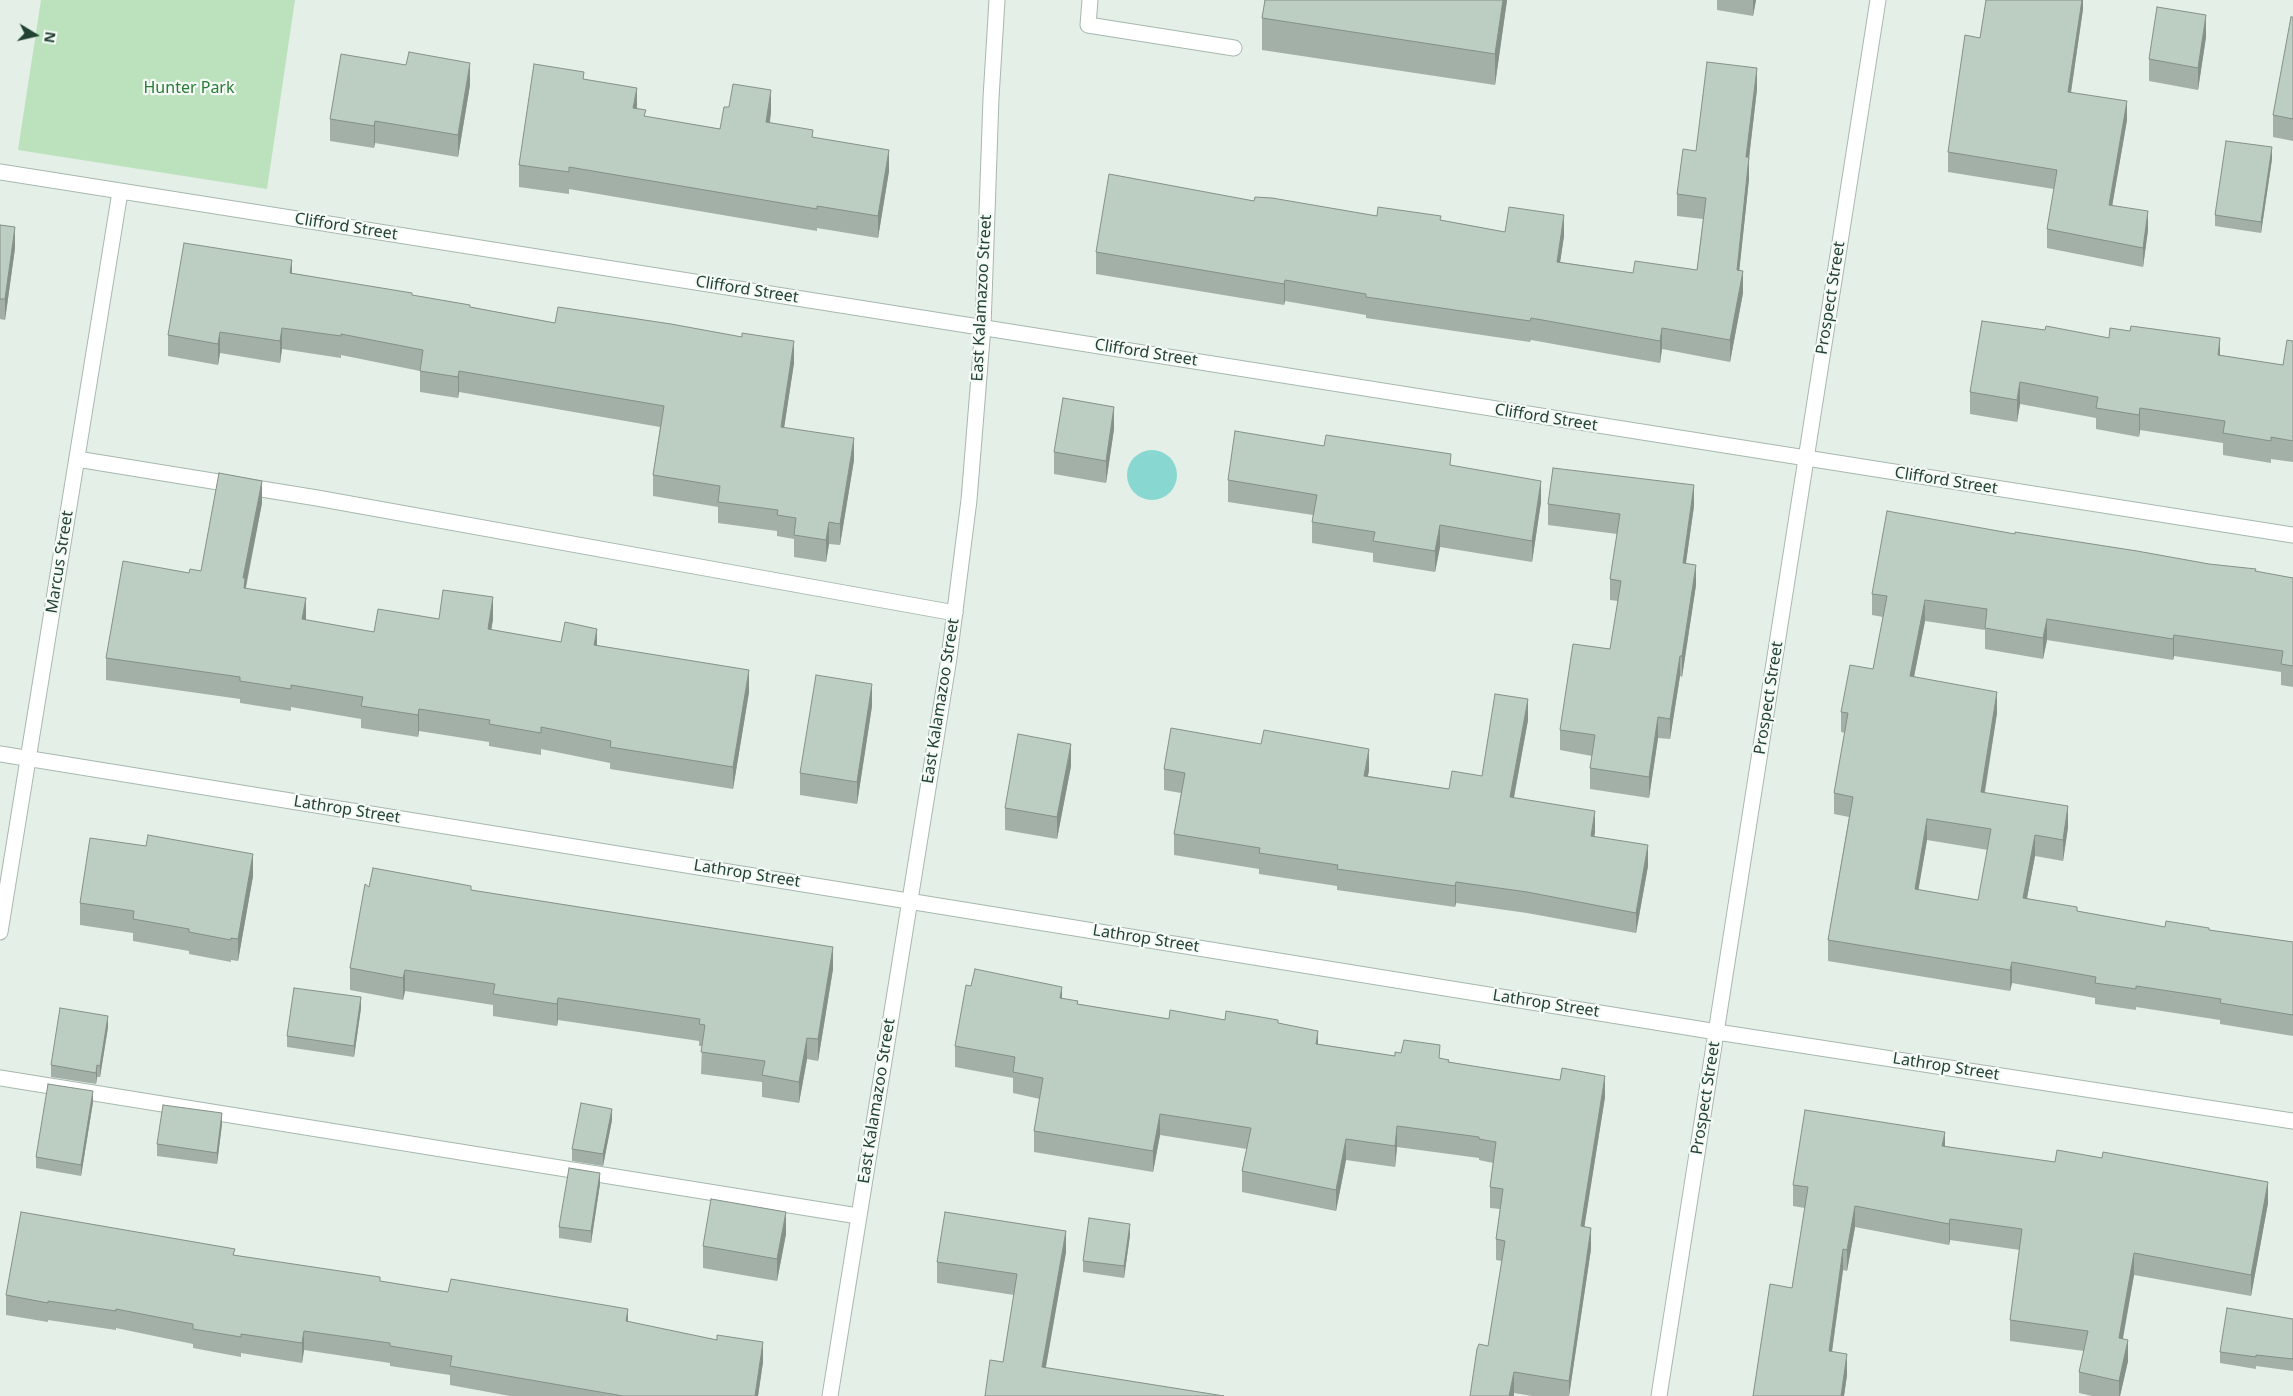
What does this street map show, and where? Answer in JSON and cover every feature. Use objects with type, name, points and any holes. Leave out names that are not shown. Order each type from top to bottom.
[{"type":"street","name":"East Kalamazoo Street","points":[[830,1396],[911,900],[955,612],[969,500],[983,327],[990,98],[997,0]]},
{"type":"street","points":[[1090,0],[1088,25],[1234,48]]},
{"type":"street","name":"Prospect Street","points":[[1659,1396],[1878,0]]},
{"type":"street","name":"Clifford Street","points":[[0,172],[2293,535]]},
{"type":"street","name":"Marcus Street","points":[[0,932],[120,192]]},
{"type":"street","points":[[77,459],[317,498],[955,612]]},
{"type":"street","name":"Lathrop Street","points":[[0,754],[1717,1032],[2293,1121]]},
{"type":"street","points":[[0,1078],[858,1216]]},
{"type":"green space","name":"Hunter Park","points":[[41,0],[295,0],[267,189],[18,150]]},
{"type":"water","points":[[1147,450],[1157,450],[1170,457],[1177,470],[1177,480],[1170,493],[1157,500],[1147,500],[1138,496],[1131,489],[1127,480],[1127,470],[1131,461],[1138,454]]},
{"type":"building","points":[[1265,0],[1503,0],[1495,54],[1262,18]]},
{"type":"building","points":[[1986,0],[2082,0],[2068,92],[2127,101],[2109,205],[2148,211],[2143,248],[2047,229],[2057,170],[1948,152],[1965,35],[1980,38]]},
{"type":"building","points":[[2157,7],[2206,15],[2198,68],[2149,59]]},
{"type":"building","points":[[2291,17],[2293,17],[2293,119],[2273,115]]},
{"type":"building","points":[[409,52],[470,63],[458,135],[375,121],[374,126],[330,119],[341,54],[406,65]]},
{"type":"building","points":[[1707,62],[1757,68],[1746,157],[1749,157],[1737,270],[1743,271],[1730,340],[1662,328],[1660,341],[1531,318],[1530,321],[1366,297],[1366,294],[1285,280],[1284,284],[1096,252],[1109,174],[1254,201],[1255,197],[1272,198],[1377,216],[1378,207],[1441,216],[1440,220],[1505,232],[1509,207],[1564,215],[1557,262],[1633,273],[1635,261],[1697,270],[1706,198],[1677,194],[1683,149],[1696,151]]},
{"type":"building","points":[[534,64],[584,72],[583,79],[637,88],[633,108],[646,110],[644,116],[720,129],[724,107],[729,107],[733,84],[771,90],[766,122],[813,130],[812,137],[889,150],[878,216],[817,206],[817,209],[569,167],[569,172],[519,165]]},
{"type":"building","points":[[2226,141],[2272,147],[2261,222],[2215,215]]},
{"type":"building","points":[[0,225],[15,227],[5,299],[0,299]]},
{"type":"building","points":[[184,243],[292,260],[290,273],[412,293],[412,295],[555,323],[558,307],[742,337],[742,333],[794,341],[781,427],[854,438],[840,524],[829,522],[826,540],[794,535],[796,518],[777,515],[778,510],[718,502],[720,486],[653,475],[664,406],[459,371],[458,377],[420,371],[423,350],[341,334],[341,336],[282,328],[280,341],[220,332],[218,344],[168,335]]},
{"type":"building","points":[[1982,321],[2045,330],[2046,326],[2109,338],[2110,328],[2130,331],[2131,326],[2220,338],[2218,355],[2283,365],[2287,340],[2293,341],[2293,441],[2271,437],[2271,441],[2223,433],[2225,421],[2140,408],[2139,415],[2096,408],[2098,397],[2020,382],[2017,400],[1970,392]]},
{"type":"building","points":[[1063,398],[1114,407],[1106,461],[1054,452]]},
{"type":"building","points":[[1235,431],[1324,446],[1326,435],[1451,454],[1450,465],[1541,481],[1532,541],[1440,525],[1435,551],[1373,541],[1375,532],[1312,522],[1317,495],[1228,480]]},
{"type":"building","points":[[1553,468],[1694,485],[1683,563],[1696,565],[1682,656],[1680,656],[1670,719],[1658,717],[1649,777],[1590,768],[1595,735],[1560,730],[1573,644],[1610,649],[1621,581],[1610,579],[1620,514],[1548,504]]},
{"type":"building","points":[[219,473],[262,481],[243,578],[245,578],[244,588],[306,598],[302,619],[374,632],[378,609],[439,619],[443,590],[493,597],[488,629],[561,642],[565,622],[597,629],[594,645],[749,670],[733,767],[610,747],[611,741],[541,727],[541,733],[489,724],[490,720],[419,709],[418,715],[361,706],[363,697],[291,685],[291,689],[240,681],[240,677],[106,658],[123,561],[189,573],[190,569],[201,571]]},
{"type":"building","points":[[1887,511],[2015,534],[2015,532],[2209,564],[2256,569],[2255,571],[2293,578],[2293,666],[2281,664],[2283,651],[2174,635],[2173,639],[2047,619],[2043,638],[1985,628],[1987,609],[1925,600],[1910,676],[1997,692],[1981,792],[2068,806],[2063,840],[2035,835],[2023,898],[2077,907],[2077,911],[2165,927],[2166,921],[2209,928],[2209,930],[2293,942],[2293,1015],[2220,1003],[2221,999],[2136,986],[2136,989],[2095,983],[2096,977],[2012,962],[2010,970],[1828,940],[1853,797],[1834,793],[1848,713],[1841,712],[1850,665],[1873,669],[1887,596],[1872,594]],"holes":[[[1927,819],[1991,829],[1978,900],[1915,889]]]},
{"type":"building","points":[[816,675],[872,684],[857,782],[800,773]]},
{"type":"building","points":[[1495,694],[1528,699],[1510,797],[1595,811],[1591,836],[1648,845],[1636,913],[1527,892],[1456,882],[1455,886],[1337,869],[1338,865],[1259,853],[1260,848],[1174,834],[1185,773],[1164,769],[1171,728],[1261,744],[1264,730],[1369,749],[1364,776],[1449,789],[1452,771],[1482,776]]},
{"type":"building","points":[[1018,734],[1071,744],[1057,817],[1005,808]]},
{"type":"building","points":[[148,835],[253,854],[238,939],[231,938],[231,940],[189,932],[189,929],[133,919],[134,911],[80,903],[90,838],[146,846]]},
{"type":"building","points":[[373,868],[471,886],[471,890],[833,947],[818,1039],[807,1038],[799,1082],[762,1075],[765,1061],[701,1052],[705,1025],[699,1024],[700,1019],[558,998],[557,1004],[493,994],[495,984],[405,970],[403,978],[350,968],[365,884],[369,887]]},
{"type":"building","points":[[975,969],[1062,987],[1060,998],[1078,1001],[1077,1004],[1169,1019],[1170,1010],[1225,1020],[1226,1011],[1278,1020],[1278,1023],[1318,1031],[1316,1044],[1395,1056],[1395,1052],[1401,1053],[1404,1040],[1440,1045],[1439,1058],[1449,1060],[1448,1062],[1560,1080],[1562,1068],[1605,1076],[1581,1226],[1591,1228],[1569,1381],[1514,1372],[1509,1396],[1470,1396],[1477,1349],[1479,1344],[1488,1346],[1505,1241],[1496,1239],[1503,1189],[1490,1187],[1496,1142],[1479,1139],[1479,1137],[1397,1126],[1395,1146],[1346,1139],[1336,1190],[1242,1171],[1251,1128],[1160,1114],[1153,1151],[1034,1131],[1043,1078],[1013,1072],[1015,1057],[955,1046],[966,985],[971,986]]},
{"type":"building","points":[[294,988],[361,997],[354,1046],[287,1036]]},
{"type":"building","points":[[60,1008],[108,1016],[100,1066],[97,1065],[96,1073],[51,1065]]},
{"type":"building","points":[[48,1084],[93,1091],[81,1165],[36,1157]]},
{"type":"building","points":[[581,1103],[612,1109],[603,1154],[572,1149]]},
{"type":"building","points":[[163,1105],[222,1113],[217,1153],[157,1144]]},
{"type":"building","points":[[1805,1110],[1945,1132],[1942,1146],[2055,1162],[2057,1150],[2102,1158],[2103,1152],[2268,1182],[2251,1275],[2134,1253],[2119,1338],[2128,1340],[2119,1381],[2079,1372],[2088,1331],[2010,1320],[2022,1229],[1950,1219],[1949,1224],[1855,1206],[1847,1250],[1843,1249],[1829,1351],[1847,1354],[1841,1396],[1753,1396],[1770,1284],[1792,1288],[1808,1187],[1793,1185]]},
{"type":"building","points":[[569,1168],[600,1173],[591,1231],[559,1227]]},
{"type":"building","points":[[711,1199],[786,1212],[777,1259],[703,1246]]},
{"type":"building","points":[[21,1212],[235,1249],[233,1255],[380,1277],[380,1281],[448,1292],[451,1279],[628,1309],[626,1321],[717,1340],[717,1335],[763,1342],[755,1396],[623,1396],[450,1366],[452,1356],[390,1346],[390,1343],[304,1331],[302,1343],[241,1334],[241,1337],[193,1329],[193,1324],[116,1309],[116,1311],[48,1301],[48,1303],[6,1295]]},
{"type":"building","points":[[945,1212],[1066,1231],[1042,1367],[1224,1396],[985,1396],[990,1360],[1003,1362],[1017,1274],[937,1262]]},
{"type":"building","points":[[1089,1218],[1130,1224],[1124,1266],[1083,1261]]},
{"type":"building","points":[[2227,1308],[2293,1319],[2293,1359],[2256,1355],[2256,1357],[2220,1352]]}]
